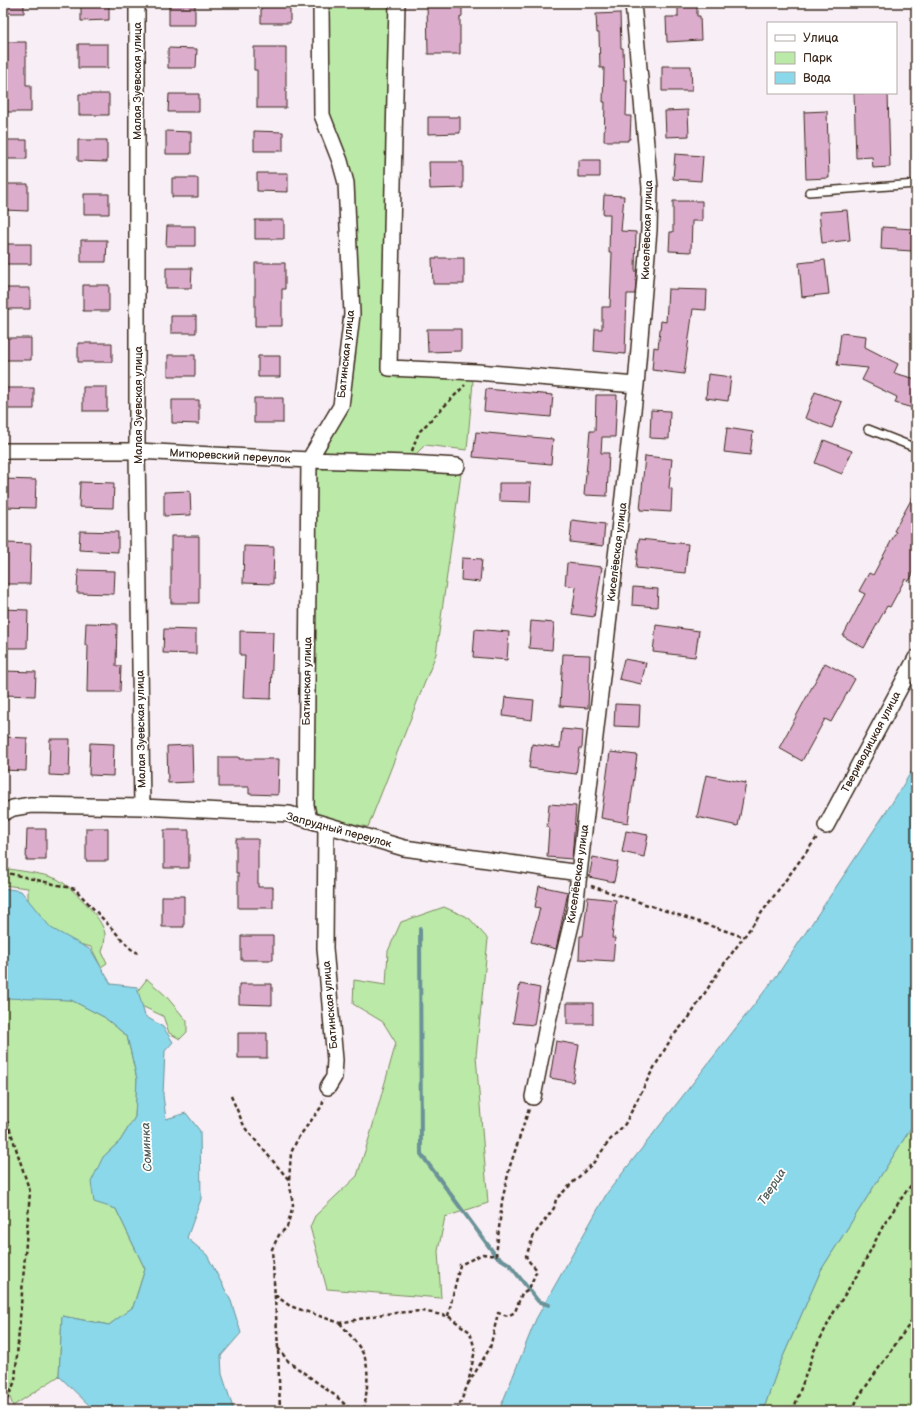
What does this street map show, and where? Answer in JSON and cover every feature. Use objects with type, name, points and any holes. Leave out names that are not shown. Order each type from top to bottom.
[{"type":"street","name":"Малая Зуевская улица","points":[[137,3],[137,451],[142,807]]},
{"type":"street","name":"Батинская улица","points":[[309,820],[306,805],[309,460],[341,406],[352,314],[346,183],[340,160],[322,115],[321,3]]},
{"type":"street","points":[[397,3],[389,368],[477,372],[636,385]]},
{"type":"street","name":"Киселёвская улица","points":[[533,1097],[548,1021],[582,878],[636,385],[649,230],[650,188],[633,3]]},
{"type":"street","name":"Митюревский переулок","points":[[3,451],[137,451],[457,466]]},
{"type":"street","name":"Твериводицкая улица","points":[[826,826],[916,658]]},
{"type":"street","name":"Запрудный переулок","points":[[3,813],[13,808],[31,805],[142,807],[290,814],[404,848],[582,878]]},
{"type":"street","name":"Батинская улица","points":[[326,825],[325,948],[335,1060],[334,1077],[328,1087]]},
{"type":"lane","points":[[809,192],[916,184]]},
{"type":"lane","points":[[868,429],[916,448]]},
{"type":"path","points":[[409,463],[420,430],[477,372]]},
{"type":"path","points":[[457,1411],[468,1384],[490,1348],[498,1314],[508,1316],[515,1312],[522,1293],[529,1289],[537,1270],[529,1263],[526,1256],[534,1235],[554,1208],[556,1199],[594,1162],[610,1140],[625,1124],[650,1074],[672,1037],[688,1019],[721,968],[826,826]]},
{"type":"path","points":[[3,872],[75,889],[131,949],[138,953]]},
{"type":"path","points":[[582,878],[744,937]]},
{"type":"path","points":[[280,1411],[272,1249],[278,1235],[287,1226],[293,1205],[290,1180],[291,1153],[298,1138],[322,1106],[328,1087]]},
{"type":"path","points":[[231,1096],[244,1128],[290,1180]]},
{"type":"path","points":[[448,1316],[460,1265],[483,1254],[496,1256],[502,1200],[510,1166],[533,1097]]},
{"type":"path","points":[[3,1108],[30,1192],[15,1381],[3,1409]]},
{"type":"path","points":[[793,1411],[814,1351],[834,1312],[862,1267],[883,1226],[907,1190],[916,1180]]},
{"type":"path","points":[[275,1294],[290,1306],[340,1323],[384,1314],[421,1311],[448,1316],[470,1332],[475,1350],[468,1384]]},
{"type":"path","points":[[852,1411],[858,1398],[916,1315]]},
{"type":"path","points":[[340,1323],[354,1340],[364,1358],[368,1379],[364,1411]]},
{"type":"path","points":[[278,1348],[289,1362],[337,1397],[352,1411]]},
{"type":"green space","points":[[326,3],[393,3],[385,370],[468,375],[473,382],[467,450],[425,445],[415,455],[406,458],[318,454],[345,407],[349,183],[327,111]]},
{"type":"green space","points":[[319,463],[417,467],[461,474],[436,654],[368,827],[312,816],[314,476]]},
{"type":"green space","points":[[3,868],[57,879],[78,895],[93,911],[103,927],[105,936],[102,952],[107,963],[101,967],[91,947],[71,942],[47,927],[28,901],[28,888],[3,885]]},
{"type":"green space","points":[[444,907],[469,918],[488,939],[476,1056],[488,1203],[445,1217],[438,1251],[441,1298],[327,1289],[310,1227],[315,1216],[357,1176],[396,1043],[383,1022],[353,1004],[354,980],[386,985],[388,951],[401,922]]},
{"type":"green space","points":[[147,979],[165,995],[187,1021],[187,1032],[180,1039],[169,1033],[163,1016],[135,1003],[139,989]]},
{"type":"green space","points":[[15,997],[71,1000],[104,1017],[127,1036],[137,1079],[135,1117],[120,1141],[103,1157],[116,1209],[145,1269],[133,1307],[109,1325],[62,1316],[59,1376],[13,1406],[3,1378],[3,998]]},
{"type":"green space","points":[[916,1120],[916,1411],[763,1411],[778,1368],[821,1270]]},
{"type":"water","name":"Тверца","points":[[916,764],[916,1120],[821,1270],[778,1368],[763,1411],[499,1411],[536,1319],[607,1193],[778,974],[892,803]]},
{"type":"water","name":"Соминка","points":[[3,888],[21,891],[51,928],[91,950],[111,984],[137,987],[145,1016],[163,1027],[173,1042],[165,1051],[163,1095],[166,1119],[186,1113],[200,1131],[201,1199],[187,1238],[207,1255],[231,1301],[241,1333],[221,1356],[222,1374],[234,1411],[95,1411],[59,1376],[62,1316],[109,1325],[133,1307],[145,1269],[116,1209],[94,1202],[91,1182],[103,1157],[120,1141],[135,1117],[137,1079],[127,1036],[104,1017],[71,1000],[3,998]]},
{"type":"building","points":[[3,3],[24,3],[24,13],[3,13]]},
{"type":"building","points":[[81,3],[109,3],[109,20],[81,21]]},
{"type":"building","points":[[169,3],[195,3],[195,25],[169,25]]},
{"type":"building","points":[[427,3],[462,3],[462,16],[460,17],[460,54],[428,54]]},
{"type":"building","points":[[678,3],[697,3],[697,16],[700,16],[701,40],[667,42],[666,17],[678,17]]},
{"type":"building","points":[[261,5],[290,5],[290,23],[261,23]]},
{"type":"building","points":[[620,13],[624,80],[627,80],[626,116],[631,116],[630,139],[628,139],[628,141],[604,141],[604,68],[600,68],[599,33],[597,33],[596,14]]},
{"type":"building","points":[[3,42],[26,42],[26,85],[31,85],[31,112],[5,112],[6,70],[3,70]]},
{"type":"building","points":[[78,44],[108,44],[108,68],[78,68]]},
{"type":"building","points":[[254,47],[286,47],[286,108],[257,108],[257,70],[254,70]]},
{"type":"building","points":[[168,48],[197,49],[196,68],[168,68]]},
{"type":"building","points":[[662,66],[691,66],[692,91],[662,91]]},
{"type":"building","points":[[79,94],[109,94],[109,115],[79,115]]},
{"type":"building","points":[[169,94],[199,94],[199,112],[168,112]]},
{"type":"building","points":[[854,94],[888,94],[890,167],[873,168],[872,157],[856,158]]},
{"type":"building","points":[[688,110],[689,136],[666,137],[665,111]]},
{"type":"building","points":[[827,111],[829,178],[806,179],[804,112]]},
{"type":"building","points":[[428,117],[460,117],[460,133],[428,134]]},
{"type":"building","points":[[166,131],[191,132],[191,154],[166,154]]},
{"type":"building","points":[[254,131],[283,132],[283,151],[254,151]]},
{"type":"building","points":[[3,140],[27,140],[27,159],[3,159]]},
{"type":"building","points":[[78,140],[107,140],[107,162],[78,161]]},
{"type":"building","points":[[675,154],[703,156],[701,181],[673,179]]},
{"type":"building","points":[[578,160],[600,160],[600,177],[578,177]]},
{"type":"building","points":[[429,162],[463,162],[463,188],[430,189]]},
{"type":"building","points":[[257,173],[288,173],[288,192],[257,191]]},
{"type":"building","points":[[172,178],[198,178],[198,197],[172,197]]},
{"type":"building","points":[[3,184],[28,184],[28,211],[3,210]]},
{"type":"building","points":[[84,194],[109,194],[109,214],[84,214]]},
{"type":"building","points":[[604,195],[624,196],[621,231],[636,232],[635,271],[637,271],[635,294],[627,294],[625,354],[594,351],[595,329],[602,329],[602,307],[610,307],[612,253],[609,253],[610,214],[603,214]]},
{"type":"building","points":[[673,201],[702,201],[702,221],[692,221],[691,252],[669,251],[670,232],[673,232]]},
{"type":"building","points":[[847,210],[850,240],[822,243],[819,212]]},
{"type":"building","points":[[255,220],[284,220],[284,239],[255,239]]},
{"type":"building","points":[[167,226],[195,226],[195,246],[166,246]]},
{"type":"building","points":[[882,227],[913,229],[912,251],[881,249]]},
{"type":"building","points":[[81,240],[107,240],[106,262],[81,262]]},
{"type":"building","points":[[3,244],[31,244],[31,264],[3,264]]},
{"type":"building","points":[[432,258],[464,258],[464,284],[433,284]]},
{"type":"building","points":[[825,260],[829,294],[802,297],[799,263]]},
{"type":"building","points":[[255,263],[285,263],[285,289],[282,289],[282,326],[255,326]]},
{"type":"building","points":[[166,268],[192,268],[191,288],[166,288]]},
{"type":"building","points":[[83,285],[109,285],[109,311],[83,311]]},
{"type":"building","points":[[3,288],[30,288],[30,309],[3,309]]},
{"type":"building","points":[[668,289],[707,290],[706,310],[693,309],[684,374],[652,370],[654,347],[658,348],[661,321],[666,322]]},
{"type":"building","points":[[171,316],[196,316],[196,333],[171,333]]},
{"type":"building","points":[[427,329],[461,329],[461,351],[428,352]]},
{"type":"building","points":[[841,333],[866,336],[865,347],[898,364],[894,373],[916,379],[916,409],[895,403],[897,397],[862,380],[868,368],[837,365]]},
{"type":"building","points":[[3,338],[31,338],[31,360],[3,360]]},
{"type":"building","points":[[78,343],[112,343],[112,362],[78,362]]},
{"type":"building","points":[[168,355],[195,355],[195,376],[168,376]]},
{"type":"building","points":[[258,356],[280,356],[280,377],[258,377]]},
{"type":"building","points":[[708,374],[731,377],[728,401],[706,398]]},
{"type":"building","points":[[83,387],[107,387],[107,411],[83,411]]},
{"type":"building","points":[[3,388],[34,388],[34,409],[3,409]]},
{"type":"building","points":[[486,389],[553,395],[551,417],[484,411]]},
{"type":"building","points":[[815,392],[842,402],[832,428],[805,418]]},
{"type":"building","points":[[596,395],[617,395],[615,437],[602,437],[601,453],[609,453],[607,496],[584,495],[590,431],[595,431]]},
{"type":"building","points":[[254,398],[283,398],[283,423],[254,423]]},
{"type":"building","points":[[172,400],[199,400],[199,424],[172,423]]},
{"type":"building","points":[[651,410],[670,411],[669,439],[650,438]]},
{"type":"building","points":[[727,428],[753,432],[750,455],[724,452]]},
{"type":"building","points":[[476,432],[553,439],[551,464],[473,457]]},
{"type":"building","points":[[824,440],[852,451],[842,474],[815,463]]},
{"type":"building","points":[[645,456],[672,459],[669,488],[672,489],[671,512],[640,510]]},
{"type":"building","points":[[3,479],[36,480],[35,508],[3,507]]},
{"type":"building","points":[[80,482],[114,483],[113,508],[79,507]]},
{"type":"building","points":[[499,483],[531,483],[530,502],[499,501]]},
{"type":"building","points":[[190,491],[191,515],[164,516],[164,492]]},
{"type":"building","points":[[916,491],[916,568],[909,581],[905,579],[890,607],[887,606],[864,648],[843,636],[865,594],[859,591],[869,573],[873,575],[896,532],[894,531]]},
{"type":"building","points":[[572,520],[605,524],[603,546],[570,542]]},
{"type":"building","points":[[80,531],[118,532],[118,552],[79,550]]},
{"type":"building","points":[[171,536],[199,536],[199,603],[171,603]]},
{"type":"building","points":[[639,539],[688,544],[685,573],[636,568]]},
{"type":"building","points":[[6,543],[31,544],[30,584],[5,584]]},
{"type":"building","points":[[244,546],[274,547],[273,584],[243,583]]},
{"type":"building","points":[[462,558],[482,559],[480,582],[461,580]]},
{"type":"building","points":[[567,563],[602,567],[594,617],[572,614],[576,587],[565,585]]},
{"type":"building","points":[[78,570],[115,571],[114,594],[77,593]]},
{"type":"building","points":[[633,587],[658,589],[657,607],[632,605]]},
{"type":"building","points":[[3,609],[28,610],[27,648],[3,648]]},
{"type":"building","points":[[531,621],[554,623],[552,650],[529,648]]},
{"type":"building","points":[[86,623],[117,624],[116,666],[121,666],[120,692],[87,692],[88,645],[85,645]]},
{"type":"building","points":[[656,625],[699,631],[695,657],[653,652]]},
{"type":"building","points":[[164,629],[196,630],[196,654],[163,653]]},
{"type":"building","points":[[475,629],[509,632],[507,660],[473,657]]},
{"type":"building","points":[[240,631],[273,632],[271,699],[243,698],[245,655],[240,655]]},
{"type":"building","points":[[563,654],[590,655],[588,708],[560,706]]},
{"type":"building","points":[[624,659],[646,663],[641,684],[619,679]]},
{"type":"building","points":[[825,663],[855,679],[831,722],[825,719],[802,761],[779,748]]},
{"type":"building","points":[[3,671],[36,672],[35,696],[3,695]]},
{"type":"building","points":[[505,697],[534,700],[532,720],[503,716]]},
{"type":"building","points":[[615,704],[640,705],[639,727],[614,726]]},
{"type":"building","points":[[562,729],[583,731],[582,748],[580,748],[576,774],[529,768],[532,744],[560,748]]},
{"type":"building","points":[[3,737],[27,738],[26,771],[3,770]]},
{"type":"building","points":[[50,739],[70,739],[69,776],[49,775]]},
{"type":"building","points":[[90,743],[114,744],[113,776],[89,775]]},
{"type":"building","points":[[192,745],[193,782],[168,783],[167,746]]},
{"type":"building","points":[[610,752],[637,755],[628,823],[601,818]]},
{"type":"building","points":[[219,757],[239,757],[239,759],[279,759],[278,795],[249,794],[249,787],[219,787]]},
{"type":"building","points":[[706,775],[746,783],[738,826],[697,817]]},
{"type":"building","points":[[549,804],[576,806],[572,859],[547,857]]},
{"type":"building","points":[[86,828],[108,828],[108,861],[86,861]]},
{"type":"building","points":[[27,829],[46,829],[46,860],[26,860]]},
{"type":"building","points":[[164,830],[189,830],[189,868],[164,868]]},
{"type":"building","points":[[626,831],[648,835],[644,857],[622,852]]},
{"type":"building","points":[[236,839],[258,839],[258,887],[273,887],[273,908],[238,908]]},
{"type":"building","points":[[593,857],[618,862],[614,882],[589,877]]},
{"type":"building","points":[[539,886],[568,892],[556,949],[531,942],[540,908],[535,907]]},
{"type":"building","points":[[162,896],[184,896],[184,927],[162,927]]},
{"type":"building","points":[[588,897],[616,900],[612,938],[615,938],[613,961],[579,959],[580,936],[583,936]]},
{"type":"building","points":[[241,936],[273,936],[273,960],[241,960]]},
{"type":"building","points":[[239,984],[272,984],[272,1005],[239,1004]]},
{"type":"building","points":[[520,984],[540,988],[534,1025],[513,1023]]},
{"type":"building","points":[[567,1003],[593,1003],[593,1024],[567,1024]]},
{"type":"building","points":[[238,1033],[267,1033],[267,1058],[238,1058]]},
{"type":"building","points":[[556,1041],[579,1045],[573,1082],[550,1078]]},
{"type":"waterway","points":[[420,929],[421,1154],[496,1256],[509,1264],[538,1301],[549,1305]]}]
